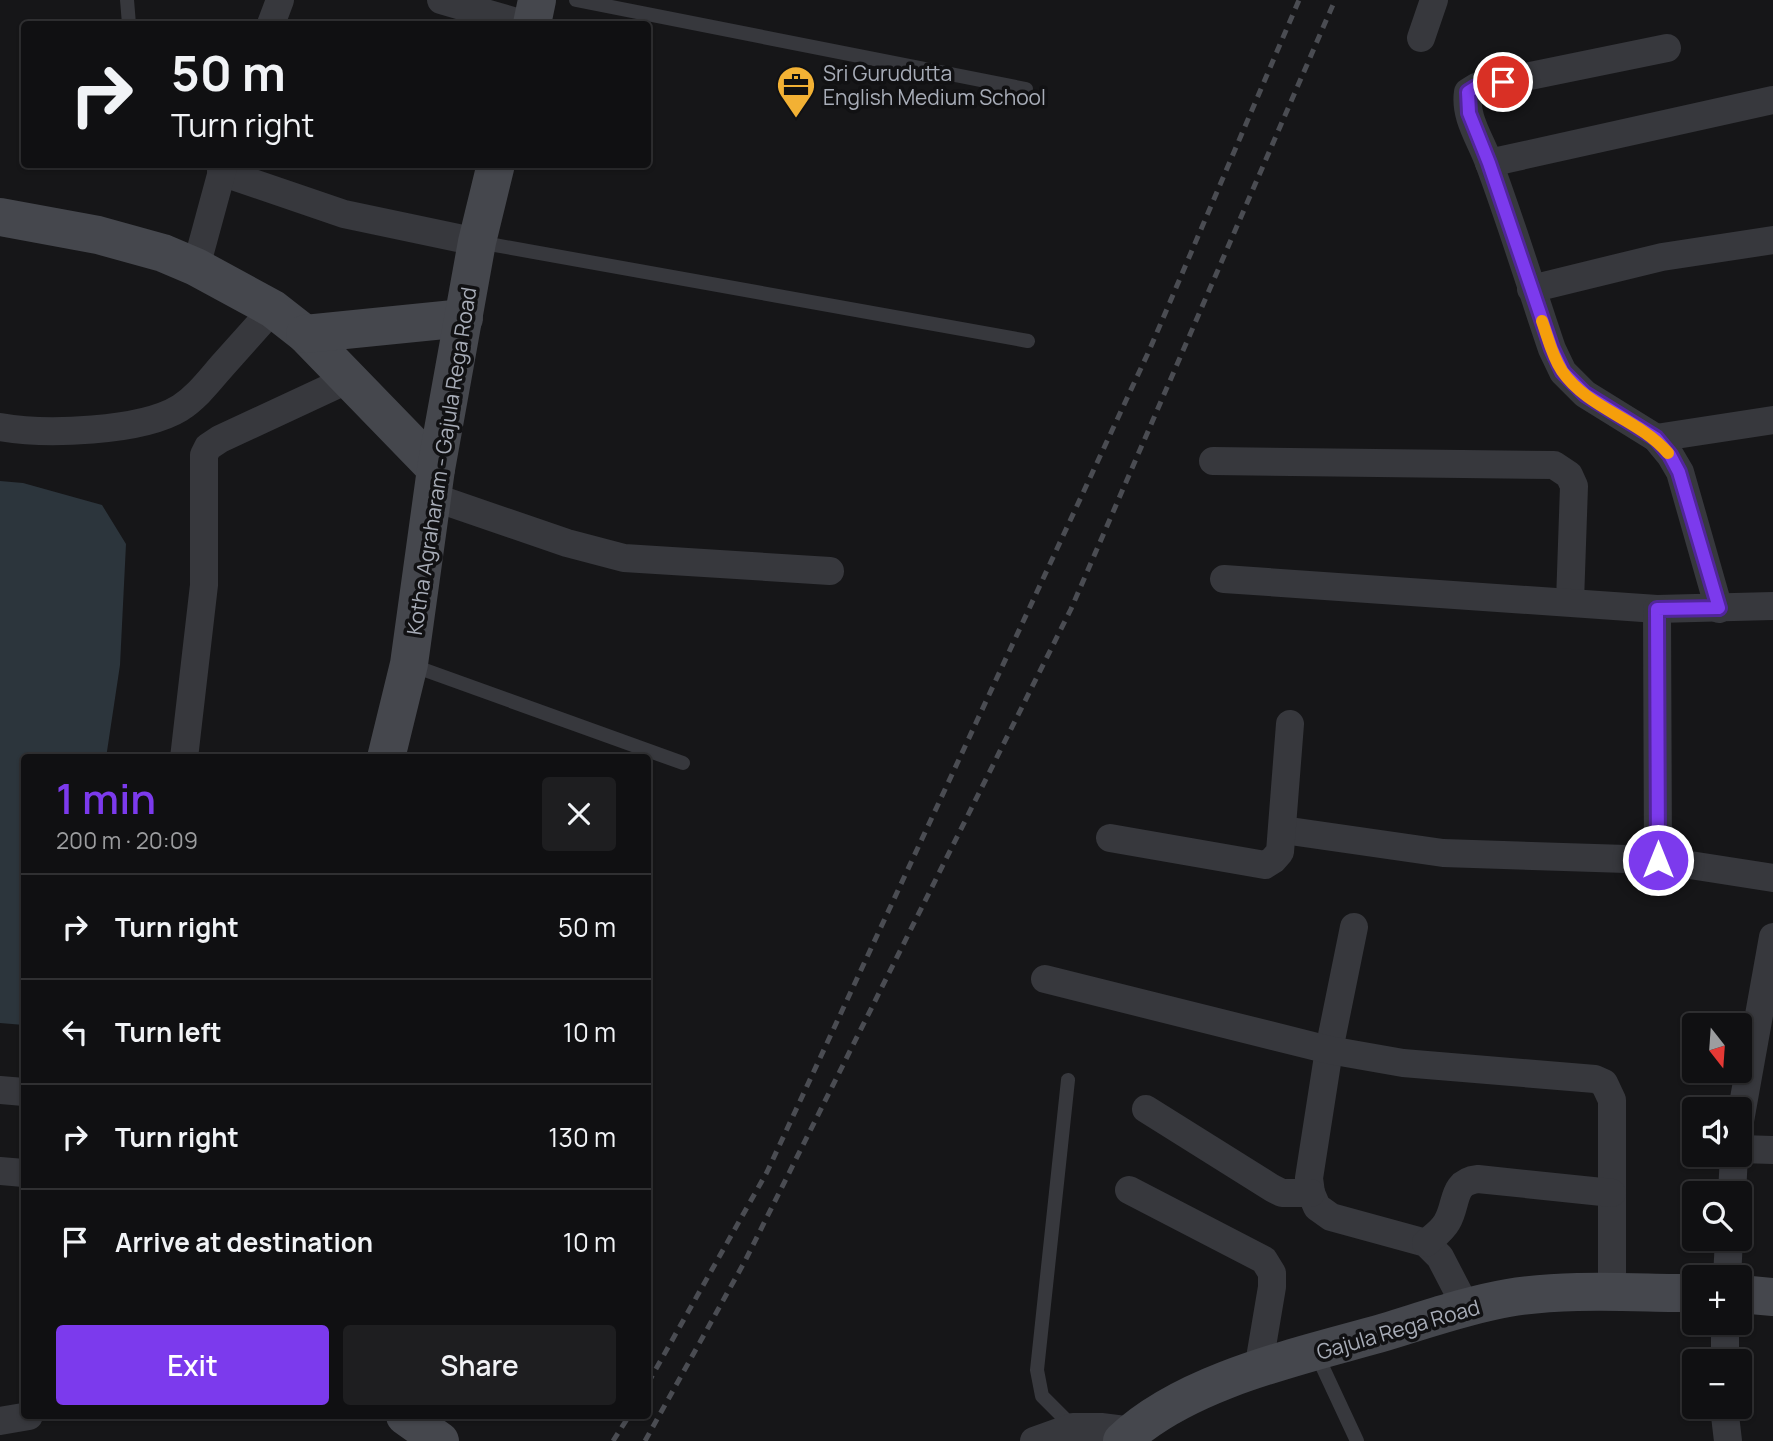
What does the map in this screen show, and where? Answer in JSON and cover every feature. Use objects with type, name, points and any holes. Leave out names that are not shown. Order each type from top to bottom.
[{"type":"main road","points":[[533,21],[537,0]]},
{"type":"main road","name":"Kotha Agraharam - Gajula Rega Road","points":[[387,754],[409,664],[434,483],[477,242],[495,168]]},
{"type":"main road","points":[[0,217],[98,235],[163,253],[196,267],[273,309],[305,334],[349,379],[434,483]]},
{"type":"main road","points":[[305,334],[464,318]]},
{"type":"main road","name":"Gajula Rega Road","points":[[1127,1436],[1164,1409],[1206,1387],[1467,1308],[1507,1298],[1548,1294],[1682,1293]]},
{"type":"main road","points":[[1752,1295],[1773,1297]]},
{"type":"main road","points":[[409,1419],[440,1441]]},
{"type":"street","points":[[272,21],[280,0]]},
{"type":"street","points":[[441,0],[513,21]]},
{"type":"street","points":[[1421,38],[1434,0]]},
{"type":"street","points":[[1667,48],[1476,87],[1468,92],[1469,113],[1489,163],[1552,349],[1563,372],[1585,394],[1656,438],[1670,455],[1679,472],[1719,608]]},
{"type":"street","points":[[1489,163],[1773,100]]},
{"type":"street","points":[[196,267],[223,168],[344,214],[477,242]]},
{"type":"street","points":[[1531,289],[1662,257],[1773,240]]},
{"type":"street","points":[[0,427],[27,432],[53,432],[138,423],[158,418],[180,408],[195,396],[273,309]]},
{"type":"street","points":[[184,754],[204,585],[204,455],[208,447],[220,439],[349,379]]},
{"type":"street","points":[[1656,438],[1773,420]]},
{"type":"street","points":[[1213,461],[1554,466],[1569,475],[1574,486],[1570,602]]},
{"type":"street","points":[[434,483],[566,543],[624,558],[830,571]]},
{"type":"street","points":[[1224,579],[1657,609],[1773,606]]},
{"type":"street","points":[[1657,609],[1658,860]]},
{"type":"street","points":[[1110,838],[1265,865],[1273,860],[1280,852],[1283,830],[1290,724]]},
{"type":"street","points":[[1283,830],[1443,853],[1658,860],[1773,878]]},
{"type":"street","points":[[1354,927],[1329,1050],[1308,1178],[1311,1193],[1317,1207],[1331,1217],[1426,1242],[1440,1257],[1467,1308]]},
{"type":"street","points":[[1745,1097],[1770,977],[1773,937]]},
{"type":"street","points":[[1045,979],[1329,1050],[1404,1063],[1595,1079],[1604,1083],[1612,1100],[1612,1293]]},
{"type":"street","points":[[0,1090],[21,1092]]},
{"type":"street","points":[[1146,1109],[1272,1188],[1282,1193],[1311,1193]]},
{"type":"street","points":[[1752,1149],[1773,1150]]},
{"type":"street","points":[[0,1171],[21,1173]]},
{"type":"street","points":[[1426,1242],[1443,1230],[1449,1220],[1459,1187],[1468,1180],[1612,1194]]},
{"type":"street","points":[[1129,1190],[1264,1260],[1272,1273],[1272,1287],[1258,1370]]},
{"type":"street","points":[[0,1422],[21,1418]]},
{"type":"street","points":[[1725,1419],[1728,1441]]},
{"type":"street","points":[[1034,1441],[1073,1427],[1101,1427],[1127,1436]]},
{"type":"lane","points":[[127,0],[129,21]]},
{"type":"lane","points":[[576,0],[1026,89]]},
{"type":"lane","points":[[477,242],[1028,341]]},
{"type":"lane","points":[[409,664],[683,763]]},
{"type":"lane","points":[[1068,1080],[1037,1370],[1042,1396],[1073,1427]]},
{"type":"lane","points":[[1315,1352],[1357,1441]]},
{"type":"shaded area","points":[[0,481],[23,483],[102,505],[126,544],[120,665],[107,754],[21,754],[21,1025],[0,1023]]},
{"type":"railway","points":[[651,1378],[767,1172],[1149,351],[1299,0]]},
{"type":"railway","points":[[645,1441],[745,1261],[1071,609],[1335,0]]},
{"type":"railway","points":[[613,1441],[627,1419]]},
{"type":"slow traffic","points":[[1542,321],[1563,372],[1585,394],[1656,438],[1668,453]]},
{"type":"place","name":"Sri Gurudutta English Medium School","points":[[796,119]]},
{"type":"route","points":[[1503,82],[1476,87],[1468,92],[1469,113],[1489,163],[1552,349],[1563,372],[1585,394],[1656,438],[1670,455],[1679,472],[1719,608],[1657,609],[1658,860]]}]
